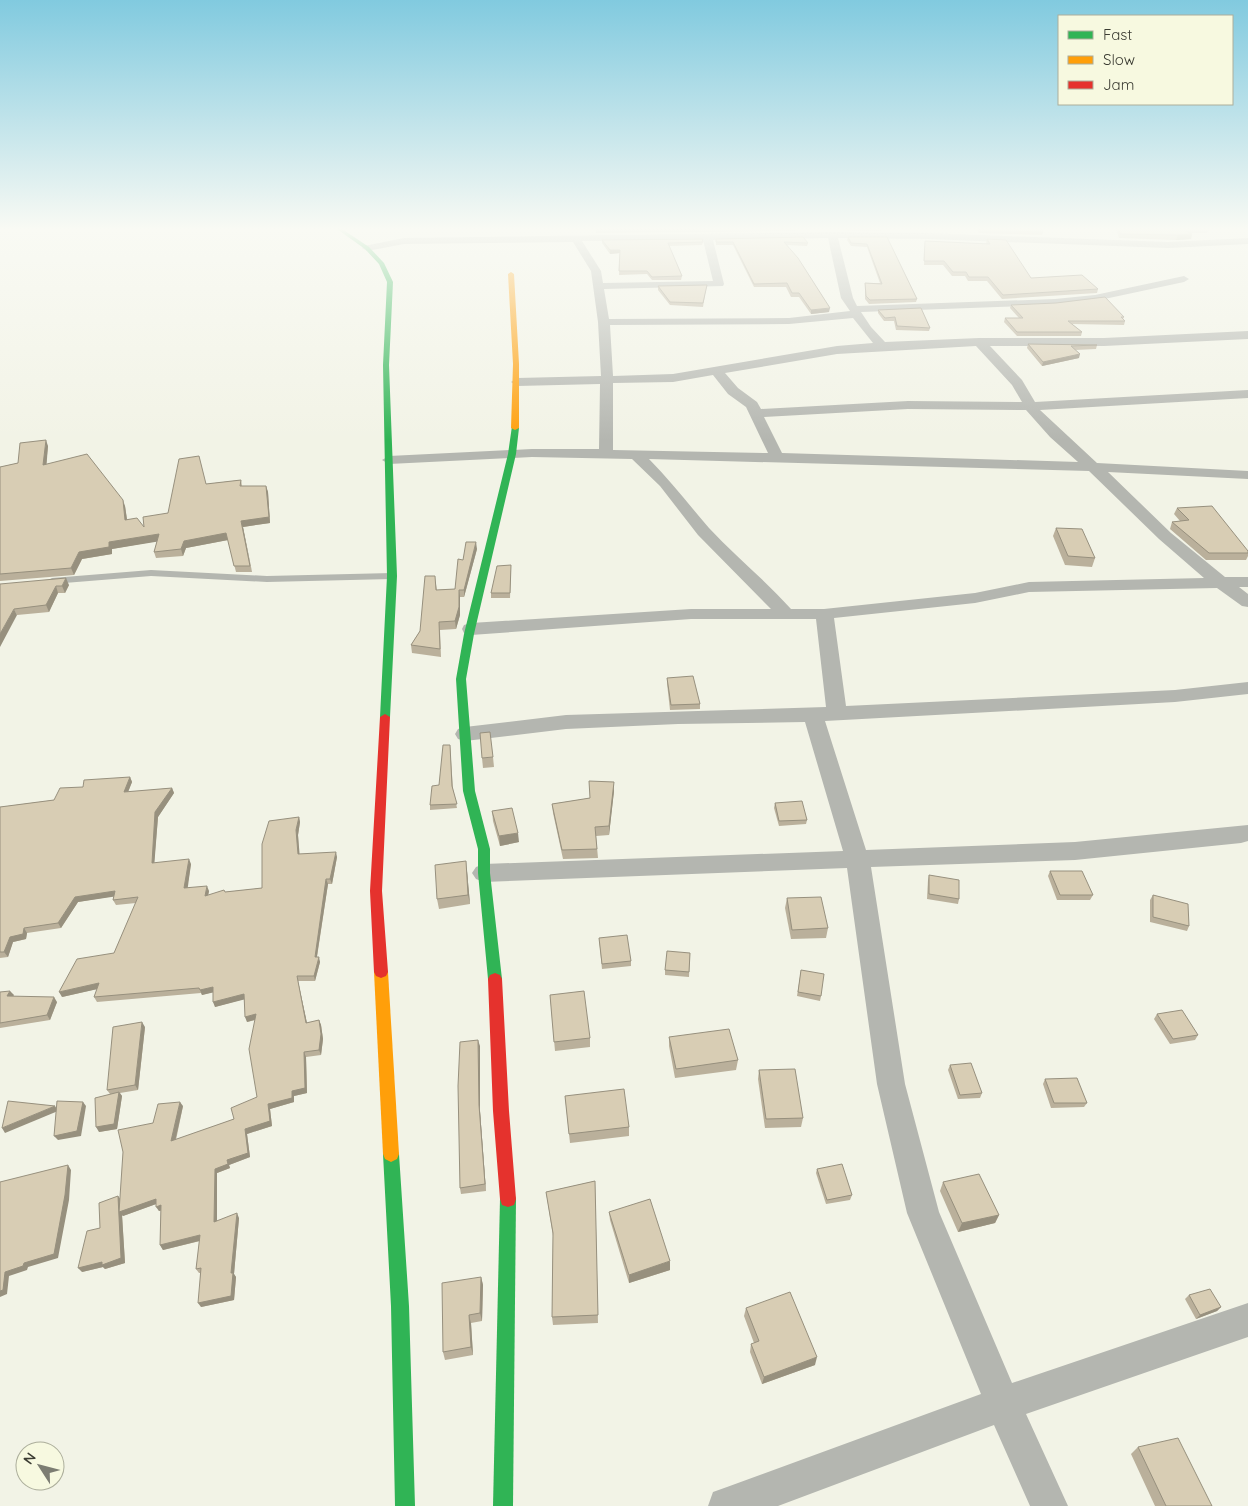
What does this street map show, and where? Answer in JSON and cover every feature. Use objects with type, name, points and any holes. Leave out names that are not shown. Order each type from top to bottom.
[{"type":"main road","points":[[389,299],[386,365],[392,576],[376,891],[400,1306],[405,1506]]},
{"type":"main road","points":[[503,1506],[508,1192],[501,1111],[498,1007],[484,873],[484,849],[469,791],[461,679],[512,454],[516,424],[517,382],[512,299]]},
{"type":"street","points":[[600,299],[604,322],[606,454]]},
{"type":"street","points":[[848,299],[866,329],[882,346]]},
{"type":"street","points":[[604,322],[789,320],[855,311],[1082,299]]},
{"type":"street","points":[[517,382],[673,378],[837,350],[882,346],[979,342],[1104,342],[1248,335]]},
{"type":"street","points":[[979,342],[1017,383],[1036,415],[1055,434],[1112,484],[1165,536],[1220,582],[1248,602]]},
{"type":"street","points":[[717,371],[733,391],[752,405],[777,457]]},
{"type":"street","points":[[756,413],[908,405],[1032,406],[1248,394]]},
{"type":"street","points":[[389,460],[512,454],[636,454],[1091,467],[1248,475]]},
{"type":"street","points":[[636,454],[665,483],[704,532],[756,581],[786,614]]},
{"type":"street","points":[[471,629],[691,614],[824,614],[975,598],[1029,587],[1248,582]]},
{"type":"street","points":[[824,614],[825,714],[858,860],[891,1084],[923,1213],[1003,1404],[1049,1506]]},
{"type":"street","points":[[465,734],[566,722],[678,717],[825,714],[1175,696],[1248,688]]},
{"type":"street","points":[[484,873],[1075,851],[1241,836],[1248,833]]},
{"type":"street","points":[[727,1506],[1003,1404],[1248,1320]]},
{"type":"lane","points":[[38,583],[152,573],[267,579],[392,576]]},
{"type":"building","points":[[668,299],[704,299],[703,303],[670,302]]},
{"type":"building","points":[[803,299],[824,299],[830,308],[811,310]]},
{"type":"building","points":[[1086,299],[1107,299],[1124,317],[1121,317],[1125,321],[1068,321],[1082,332],[1017,332],[1005,318],[1023,318],[1011,305]]},
{"type":"building","points":[[921,308],[930,328],[897,326],[895,317],[885,318],[878,310]]},
{"type":"building","points":[[1028,344],[1097,345],[1071,346],[1080,354],[1043,362]]},
{"type":"building","points":[[46,440],[43,465],[87,454],[123,500],[125,520],[137,518],[144,527],[143,517],[168,513],[179,459],[199,456],[206,484],[241,480],[240,486],[266,486],[269,517],[241,521],[250,566],[234,566],[226,533],[184,541],[181,549],[154,552],[159,534],[109,542],[109,547],[79,552],[71,568],[0,574],[0,467],[18,463],[20,443]]},
{"type":"building","points":[[1212,506],[1248,553],[1209,553],[1172,522],[1189,520],[1177,508]]},
{"type":"building","points":[[1056,528],[1082,529],[1095,558],[1068,556]]},
{"type":"building","points":[[466,542],[476,542],[464,590],[459,590],[459,607],[455,621],[439,622],[440,649],[411,645],[420,631],[425,576],[435,576],[436,590],[455,589],[458,559],[463,560]]},
{"type":"building","points":[[511,565],[510,593],[491,593],[497,566]]},
{"type":"building","points":[[66,578],[62,586],[56,586],[46,605],[14,609],[0,634],[0,584]]},
{"type":"building","points":[[693,676],[700,704],[671,705],[667,678]]},
{"type":"building","points":[[490,732],[493,757],[482,758],[480,733]]},
{"type":"building","points":[[443,745],[450,745],[452,786],[457,804],[430,805],[432,786],[439,785]]},
{"type":"building","points":[[130,777],[124,792],[172,788],[155,812],[152,863],[189,859],[184,888],[207,886],[205,896],[224,890],[225,892],[262,888],[262,844],[269,821],[299,817],[296,830],[298,854],[336,852],[330,879],[326,879],[315,957],[319,957],[314,976],[297,976],[306,1023],[319,1020],[321,1034],[319,1050],[304,1052],[305,1088],[292,1091],[292,1098],[268,1104],[270,1121],[245,1129],[248,1153],[227,1160],[228,1164],[215,1169],[214,1222],[237,1213],[231,1273],[233,1273],[231,1296],[198,1303],[201,1268],[196,1269],[200,1235],[160,1245],[161,1205],[156,1207],[156,1199],[119,1212],[123,1152],[118,1130],[153,1123],[158,1104],[180,1102],[171,1141],[234,1119],[231,1108],[257,1097],[249,1049],[256,1014],[245,1017],[244,994],[213,1002],[213,987],[200,990],[199,988],[94,997],[99,983],[59,992],[77,959],[114,953],[138,897],[113,900],[115,891],[75,897],[58,923],[24,928],[23,934],[10,937],[4,952],[0,952],[0,807],[54,800],[60,788],[83,787],[84,780]]},
{"type":"building","points":[[589,781],[614,782],[609,826],[595,827],[597,849],[562,850],[552,804],[590,798]]},
{"type":"building","points":[[802,801],[807,820],[779,821],[775,803]]},
{"type":"building","points":[[512,808],[518,833],[499,836],[492,811]]},
{"type":"building","points":[[466,861],[468,895],[437,899],[435,865]]},
{"type":"building","points":[[1050,871],[1082,871],[1093,895],[1060,895]]},
{"type":"building","points":[[929,875],[959,880],[959,899],[929,894]]},
{"type":"building","points":[[1153,895],[1188,904],[1189,926],[1153,917]]},
{"type":"building","points":[[821,897],[828,928],[792,930],[787,898]]},
{"type":"building","points":[[627,935],[631,961],[602,964],[599,938]]},
{"type":"building","points":[[667,951],[690,953],[689,972],[665,970]]},
{"type":"building","points":[[801,970],[824,974],[821,996],[798,992]]},
{"type":"building","points":[[10,991],[7,996],[54,997],[47,1015],[0,1023],[0,992]]},
{"type":"building","points":[[584,991],[590,1038],[554,1042],[550,995]]},
{"type":"building","points":[[1182,1010],[1198,1035],[1173,1039],[1157,1014]]},
{"type":"building","points":[[142,1022],[135,1085],[107,1090],[113,1027]]},
{"type":"building","points":[[729,1029],[738,1060],[676,1069],[669,1037]]},
{"type":"building","points":[[478,1040],[479,1105],[485,1184],[460,1188],[458,1086],[460,1042]]},
{"type":"building","points":[[971,1063],[982,1093],[960,1095],[950,1065]]},
{"type":"building","points":[[795,1069],[803,1118],[766,1119],[759,1070]]},
{"type":"building","points":[[1077,1078],[1087,1103],[1054,1103],[1045,1079]]},
{"type":"building","points":[[624,1089],[629,1127],[569,1134],[565,1096]]},
{"type":"building","points":[[119,1092],[114,1124],[96,1127],[95,1098]]},
{"type":"building","points":[[8,1101],[55,1106],[2,1128]]},
{"type":"building","points":[[57,1101],[83,1102],[77,1131],[54,1136]]},
{"type":"building","points":[[842,1164],[852,1195],[827,1200],[817,1169]]},
{"type":"building","points":[[68,1165],[65,1195],[54,1254],[24,1263],[23,1266],[5,1272],[3,1290],[0,1291],[0,1182]]},
{"type":"building","points":[[979,1174],[999,1215],[962,1223],[943,1182]]},
{"type":"building","points":[[595,1181],[598,1315],[552,1317],[553,1233],[546,1192]]},
{"type":"building","points":[[118,1196],[121,1258],[102,1265],[102,1262],[78,1268],[87,1231],[100,1228],[99,1203]]},
{"type":"building","points":[[650,1199],[670,1261],[629,1275],[609,1212]]},
{"type":"building","points":[[481,1277],[480,1313],[469,1315],[471,1347],[443,1352],[442,1283]]},
{"type":"building","points":[[1210,1289],[1221,1307],[1200,1315],[1189,1295]]},
{"type":"building","points":[[790,1292],[817,1357],[764,1377],[751,1344],[759,1341],[746,1308]]},
{"type":"building","points":[[1178,1438],[1212,1506],[1166,1506],[1138,1447]]},
{"type":"traffic: fast","points":[[385,717],[392,576],[386,365],[389,299]]},
{"type":"traffic: fast","points":[[495,979],[484,873],[484,849],[469,791],[461,679],[469,634],[512,454],[515,428]]},
{"type":"traffic: fast","points":[[391,1154],[400,1306],[405,1506]]},
{"type":"traffic: fast","points":[[503,1506],[508,1199]]},
{"type":"traffic: slow","points":[[512,299],[516,364],[515,428]]},
{"type":"traffic: slow","points":[[381,972],[391,1154]]},
{"type":"traffic: jam","points":[[381,972],[376,891],[385,717]]},
{"type":"traffic: jam","points":[[495,979],[501,1111],[508,1199]]}]
